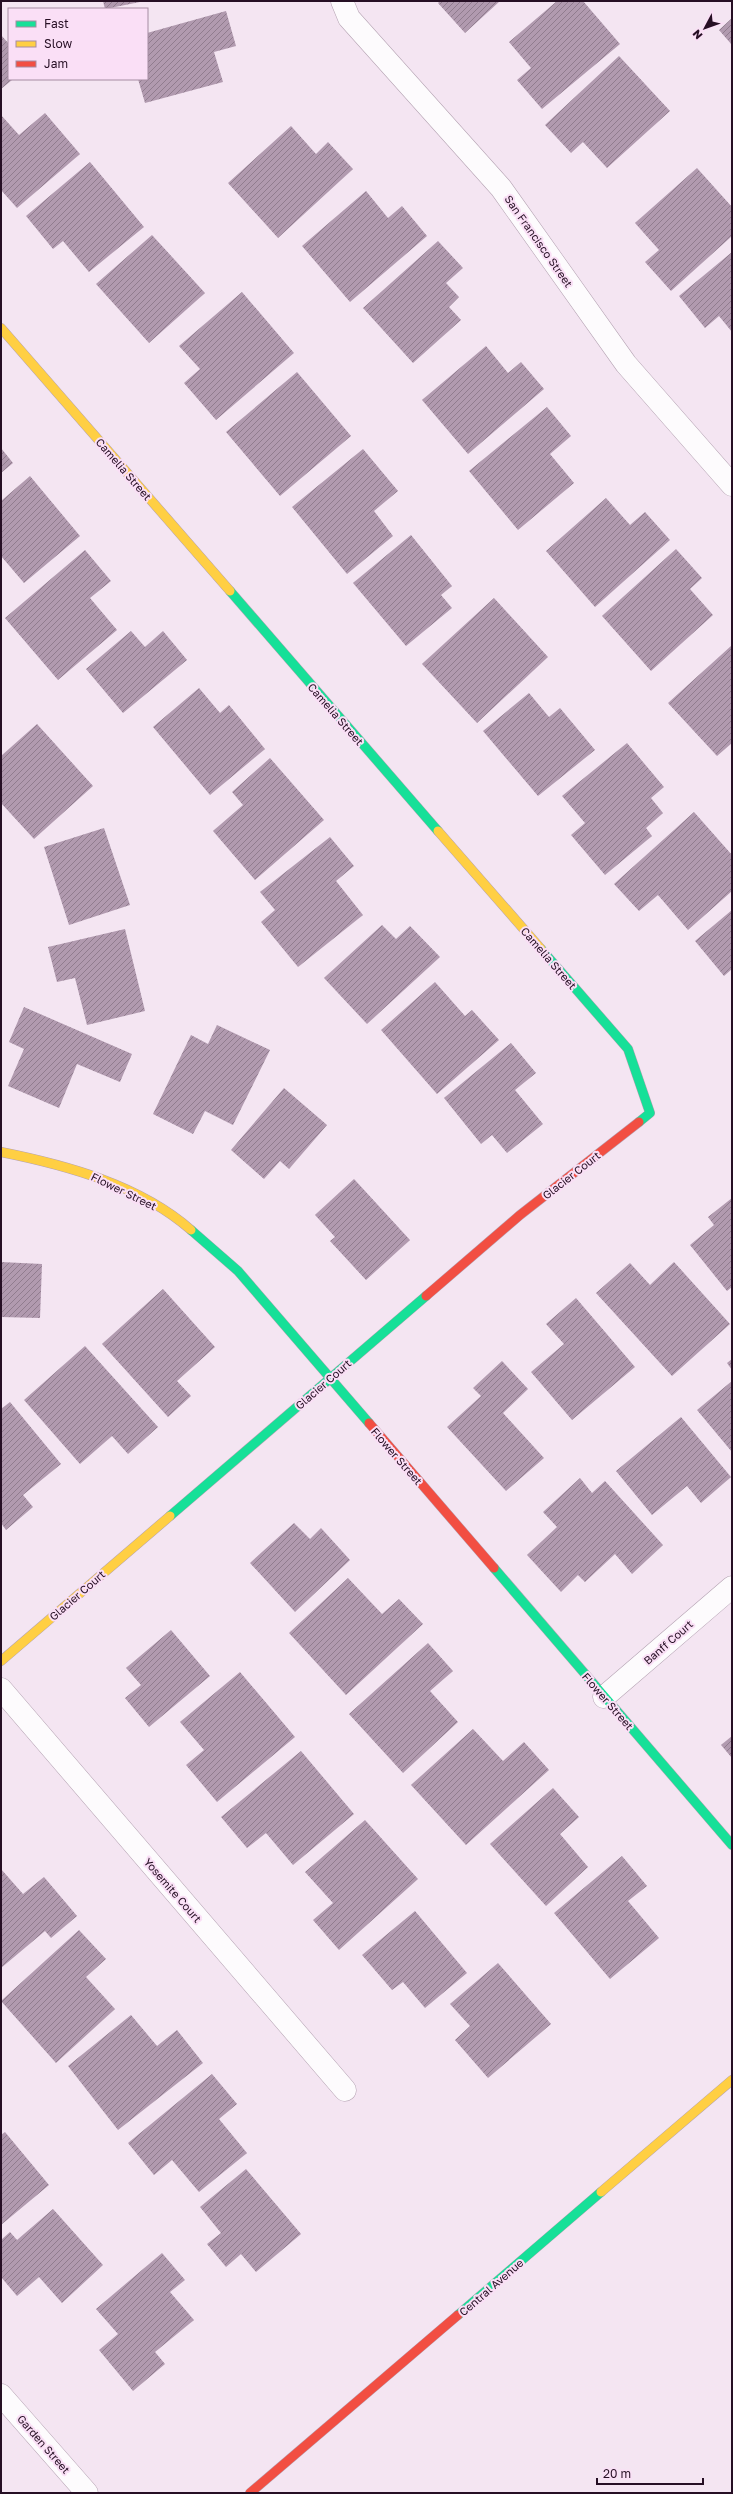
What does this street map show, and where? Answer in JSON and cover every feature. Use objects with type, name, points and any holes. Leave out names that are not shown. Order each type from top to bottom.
[{"type":"street","name":"San Francisco Street","points":[[342,1],[349,18],[501,188],[626,364],[729,477]]},
{"type":"street","name":"Camelia Street","points":[[1,328],[628,1049],[650,1113]]},
{"type":"street","name":"Glacier Court","points":[[1,1660],[520,1215],[650,1113]]},
{"type":"street","name":"Flower Street","points":[[1,1152],[59,1164],[90,1174],[141,1198],[183,1224],[238,1271],[732,1845]]},
{"type":"street","name":"Banff Court","points":[[604,1697],[732,1587]]},
{"type":"street","name":"Yosemite Court","points":[[1,1689],[345,2090]]},
{"type":"street","name":"Central Avenue","points":[[250,2493],[732,2080]]},
{"type":"street","name":"Garden Street","points":[[1,2395],[86,2493]]},
{"type":"building","points":[[103,1],[140,1],[110,8],[105,8]]},
{"type":"building","points":[[440,1],[500,1],[465,33],[438,3]]},
{"type":"building","points":[[557,1],[583,1],[620,44],[542,109],[517,80],[531,68],[509,42]]},
{"type":"building","points":[[226,11],[236,46],[214,52],[223,82],[145,103],[138,80],[148,80],[148,33]]},
{"type":"building","points":[[732,18],[732,45],[719,30]]},
{"type":"building","points":[[1,35],[8,43],[8,80],[12,80],[1,89]]},
{"type":"building","points":[[619,56],[670,111],[607,168],[583,142],[571,153],[545,125]]},
{"type":"building","points":[[45,113],[80,154],[17,208],[1,190],[1,115],[19,135]]},
{"type":"building","points":[[291,126],[316,154],[328,142],[353,169],[278,238],[228,183]]},
{"type":"building","points":[[90,162],[144,227],[89,272],[63,241],[53,249],[26,216]]},
{"type":"building","points":[[697,168],[732,207],[732,236],[671,291],[645,262],[659,250],[635,223]]},
{"type":"building","points":[[366,191],[388,218],[402,206],[427,236],[350,302],[302,246]]},
{"type":"building","points":[[152,235],[205,293],[149,343],[96,284]]},
{"type":"building","points":[[438,241],[463,268],[446,283],[459,297],[449,307],[461,320],[413,363],[363,308]]},
{"type":"building","points":[[732,252],[732,332],[719,316],[705,328],[679,296]]},
{"type":"building","points":[[242,292],[294,353],[216,420],[184,383],[200,369],[179,346]]},
{"type":"building","points":[[486,346],[508,373],[521,362],[544,389],[468,454],[422,400]]},
{"type":"building","points":[[297,372],[351,436],[280,496],[226,432]]},
{"type":"building","points":[[547,407],[571,436],[550,454],[574,483],[518,530],[469,471]]},
{"type":"building","points":[[1,448],[13,463],[1,473]]},
{"type":"building","points":[[363,449],[398,491],[374,511],[393,536],[347,574],[292,507]]},
{"type":"building","points":[[30,476],[80,536],[24,583],[1,556],[1,501]]},
{"type":"building","points":[[606,498],[630,525],[645,512],[670,540],[595,607],[546,551]]},
{"type":"building","points":[[411,535],[452,586],[441,595],[452,608],[406,646],[353,583]]},
{"type":"building","points":[[676,549],[702,578],[690,589],[713,615],[651,671],[602,616]]},
{"type":"building","points":[[85,550],[111,581],[90,598],[117,630],[58,680],[5,618]]},
{"type":"building","points":[[494,598],[548,657],[477,723],[422,664]]},
{"type":"building","points":[[131,631],[145,647],[163,631],[187,660],[123,713],[86,669]]},
{"type":"building","points":[[731,646],[732,743],[717,756],[668,703]]},
{"type":"building","points":[[199,688],[220,713],[229,705],[265,749],[210,795],[153,727]]},
{"type":"building","points":[[529,693],[549,717],[560,708],[595,750],[538,796],[483,731]]},
{"type":"building","points":[[37,724],[93,786],[34,839],[1,803],[1,756]]},
{"type":"building","points":[[627,743],[664,787],[651,798],[663,813],[646,828],[652,836],[605,875],[571,835],[585,823],[562,796]]},
{"type":"building","points":[[270,758],[324,820],[255,880],[213,831],[243,805],[232,792]]},
{"type":"building","points":[[694,812],[732,855],[732,891],[688,930],[658,895],[639,911],[614,884]]},
{"type":"building","points":[[104,828],[130,905],[69,925],[44,847]]},
{"type":"building","points":[[330,837],[354,866],[336,881],[363,915],[298,967],[261,922],[275,910],[260,892]]},
{"type":"building","points":[[732,910],[732,969],[724,976],[695,941]]},
{"type":"building","points":[[382,925],[396,939],[410,926],[440,957],[367,1024],[324,978]]},
{"type":"building","points":[[125,929],[145,1011],[87,1025],[75,978],[57,982],[48,947]]},
{"type":"building","points":[[435,982],[465,1016],[472,1010],[499,1040],[437,1094],[381,1030]]},
{"type":"building","points":[[24,1007],[132,1054],[120,1082],[77,1064],[59,1108],[8,1086],[24,1049],[9,1042]]},
{"type":"building","points":[[217,1025],[270,1050],[233,1125],[205,1111],[193,1134],[153,1114],[191,1035],[208,1044]]},
{"type":"building","points":[[511,1043],[536,1073],[515,1090],[543,1124],[507,1153],[492,1135],[481,1144],[444,1098]]},
{"type":"building","points":[[284,1088],[327,1125],[289,1169],[280,1161],[264,1179],[231,1150]]},
{"type":"building","points":[[354,1179],[410,1240],[366,1280],[330,1241],[335,1237],[315,1215]]},
{"type":"building","points":[[732,1198],[732,1287],[727,1291],[690,1245],[714,1225],[708,1217]]},
{"type":"building","points":[[1,1262],[42,1264],[40,1318],[1,1317]]},
{"type":"building","points":[[674,1262],[730,1324],[672,1376],[596,1293],[630,1263],[650,1285]]},
{"type":"building","points":[[163,1289],[215,1347],[177,1381],[191,1396],[168,1417],[102,1344]]},
{"type":"building","points":[[576,1298],[635,1367],[572,1420],[531,1372],[564,1344],[546,1324]]},
{"type":"building","points":[[85,1346],[158,1427],[128,1454],[112,1436],[80,1464],[24,1400]]},
{"type":"building","points":[[732,1359],[732,1370],[727,1363]]},
{"type":"building","points":[[502,1361],[528,1389],[503,1413],[544,1458],[506,1491],[447,1427],[481,1396],[473,1388]]},
{"type":"building","points":[[732,1381],[732,1452],[697,1410]]},
{"type":"building","points":[[10,1402],[61,1464],[23,1495],[33,1507],[6,1530],[1,1523],[1,1409]]},
{"type":"building","points":[[681,1417],[731,1477],[701,1503],[687,1486],[652,1515],[616,1471]]},
{"type":"building","points":[[580,1478],[592,1493],[605,1481],[663,1545],[632,1574],[615,1554],[585,1582],[578,1575],[561,1592],[527,1555],[557,1527],[543,1512]]},
{"type":"building","points":[[294,1523],[310,1539],[321,1528],[350,1560],[295,1612],[250,1563]]},
{"type":"building","points":[[348,1578],[382,1614],[399,1599],[423,1624],[346,1695],[289,1633]]},
{"type":"building","points":[[171,1630],[210,1676],[149,1727],[125,1698],[141,1685],[126,1668]]},
{"type":"building","points":[[428,1643],[453,1671],[430,1691],[458,1722],[403,1773],[349,1714]]},
{"type":"building","points":[[240,1672],[295,1737],[217,1802],[186,1765],[204,1750],[180,1722]]},
{"type":"building","points":[[473,1729],[503,1761],[524,1742],[549,1770],[466,1845],[411,1785]]},
{"type":"building","points":[[732,1736],[732,1758],[721,1745]]},
{"type":"building","points":[[301,1751],[354,1814],[293,1865],[266,1833],[247,1848],[221,1817]]},
{"type":"building","points":[[553,1788],[579,1817],[560,1834],[588,1867],[546,1906],[490,1844]]},
{"type":"building","points":[[365,1820],[418,1879],[339,1950],[313,1920],[333,1903],[305,1872]]},
{"type":"building","points":[[622,1856],[647,1886],[628,1901],[659,1938],[610,1979],[554,1913]]},
{"type":"building","points":[[1,1869],[23,1894],[44,1877],[77,1916],[51,1938],[45,1931],[1,1968]]},
{"type":"building","points":[[415,1911],[467,1973],[425,2008],[403,1982],[392,1990],[362,1955]]},
{"type":"building","points":[[79,1930],[106,1959],[86,1977],[115,2009],[56,2063],[1,2001]]},
{"type":"building","points":[[498,1963],[551,2024],[488,2078],[455,2040],[470,2026],[450,2004]]},
{"type":"building","points":[[131,2015],[157,2046],[177,2030],[203,2063],[118,2130],[68,2066]]},
{"type":"building","points":[[212,2074],[237,2104],[219,2119],[247,2153],[199,2192],[172,2160],[154,2175],[128,2143]]},
{"type":"building","points":[[5,2132],[49,2185],[1,2225],[1,2135]]},
{"type":"building","points":[[246,2169],[301,2234],[256,2272],[241,2254],[226,2267],[207,2244],[221,2233],[200,2207]]},
{"type":"building","points":[[53,2209],[103,2265],[62,2303],[39,2277],[17,2296],[1,2277],[1,2240],[10,2232],[17,2240]]},
{"type":"building","points":[[162,2253],[185,2280],[170,2292],[194,2320],[155,2352],[165,2364],[133,2391],[99,2350],[118,2334],[96,2309]]},
{"type":"traffic: fast","points":[[230,591],[438,831]]},
{"type":"traffic: fast","points":[[541,949],[628,1049],[650,1113],[639,1122]]},
{"type":"traffic: fast","points":[[191,1230],[238,1271],[369,1423]]},
{"type":"traffic: fast","points":[[170,1516],[426,1296]]},
{"type":"traffic: fast","points":[[494,1568],[732,1845]]},
{"type":"traffic: fast","points":[[458,2315],[601,2192]]},
{"type":"traffic: slow","points":[[1,328],[230,591]]},
{"type":"traffic: slow","points":[[438,831],[541,949]]},
{"type":"traffic: slow","points":[[1,1152],[51,1163],[101,1179],[126,1189],[171,1214],[191,1230]]},
{"type":"traffic: slow","points":[[1,1661],[170,1516]]},
{"type":"traffic: slow","points":[[601,2192],[732,2080]]},
{"type":"traffic: jam","points":[[426,1296],[520,1215],[639,1122]]},
{"type":"traffic: jam","points":[[369,1423],[494,1568]]},
{"type":"traffic: jam","points":[[250,2493],[458,2315]]}]
